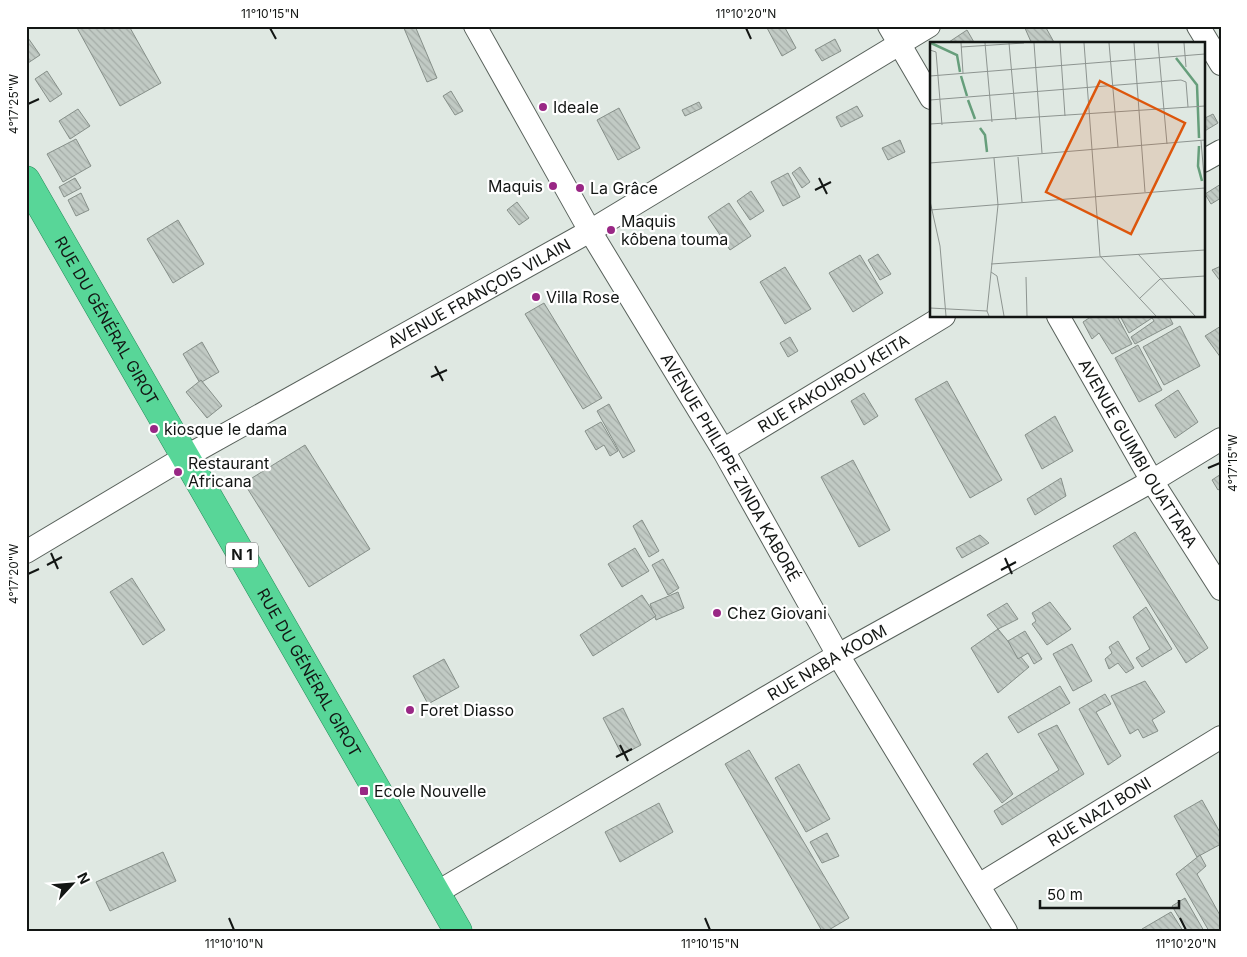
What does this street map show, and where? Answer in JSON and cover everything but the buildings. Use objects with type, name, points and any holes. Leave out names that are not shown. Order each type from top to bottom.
[{"type":"highway","name":"RUE DU GÉNÉRAL GIROT","points":[[26,180],[362,761],[458,931]]},
{"type":"street","name":"AVENUE PHILIPPE ZINDA KABORÉ","points":[[475,26],[590,231],[723,450],[838,655],[1006,931]]},
{"type":"street","name":"AVENUE FRANÇOIS VILAIN","points":[[26,552],[185,457],[590,231],[894,35],[929,26]]},
{"type":"street","points":[[1198,26],[1221,64]]},
{"type":"street","points":[[894,35],[930,96]]},
{"type":"street","points":[[1204,160],[1221,151]]},
{"type":"street","name":"RUE FAKOUROU KEITA","points":[[723,450],[941,318]]},
{"type":"street","name":"AVENUE GUIMBI OUATTARA","points":[[1059,318],[1152,481],[1221,589]]},
{"type":"street","name":"RUE NABA KOOM","points":[[436,893],[838,655],[1152,481],[1221,439]]},
{"type":"street","name":"RUE NAZI BONI","points":[[979,885],[1221,738]]},
{"type":"place","name":"Ideale","points":[[543,107]]},
{"type":"place","name":"Maquis","points":[[553,186]]},
{"type":"place","name":"La Grâce","points":[[580,188]]},
{"type":"place","name":"Maquis kôbena touma","points":[[611,230]]},
{"type":"place","name":"Villa Rose","points":[[536,297]]},
{"type":"place","name":"kiosque le dama","points":[[154,429]]},
{"type":"place","name":"Restaurant Africana","points":[[178,472]]},
{"type":"place","name":"Chez Giovani","points":[[717,613]]},
{"type":"place","name":"Foret Diasso","points":[[410,710]]},
{"type":"place","name":"Ecole Nouvelle","points":[[364,791]]}]
